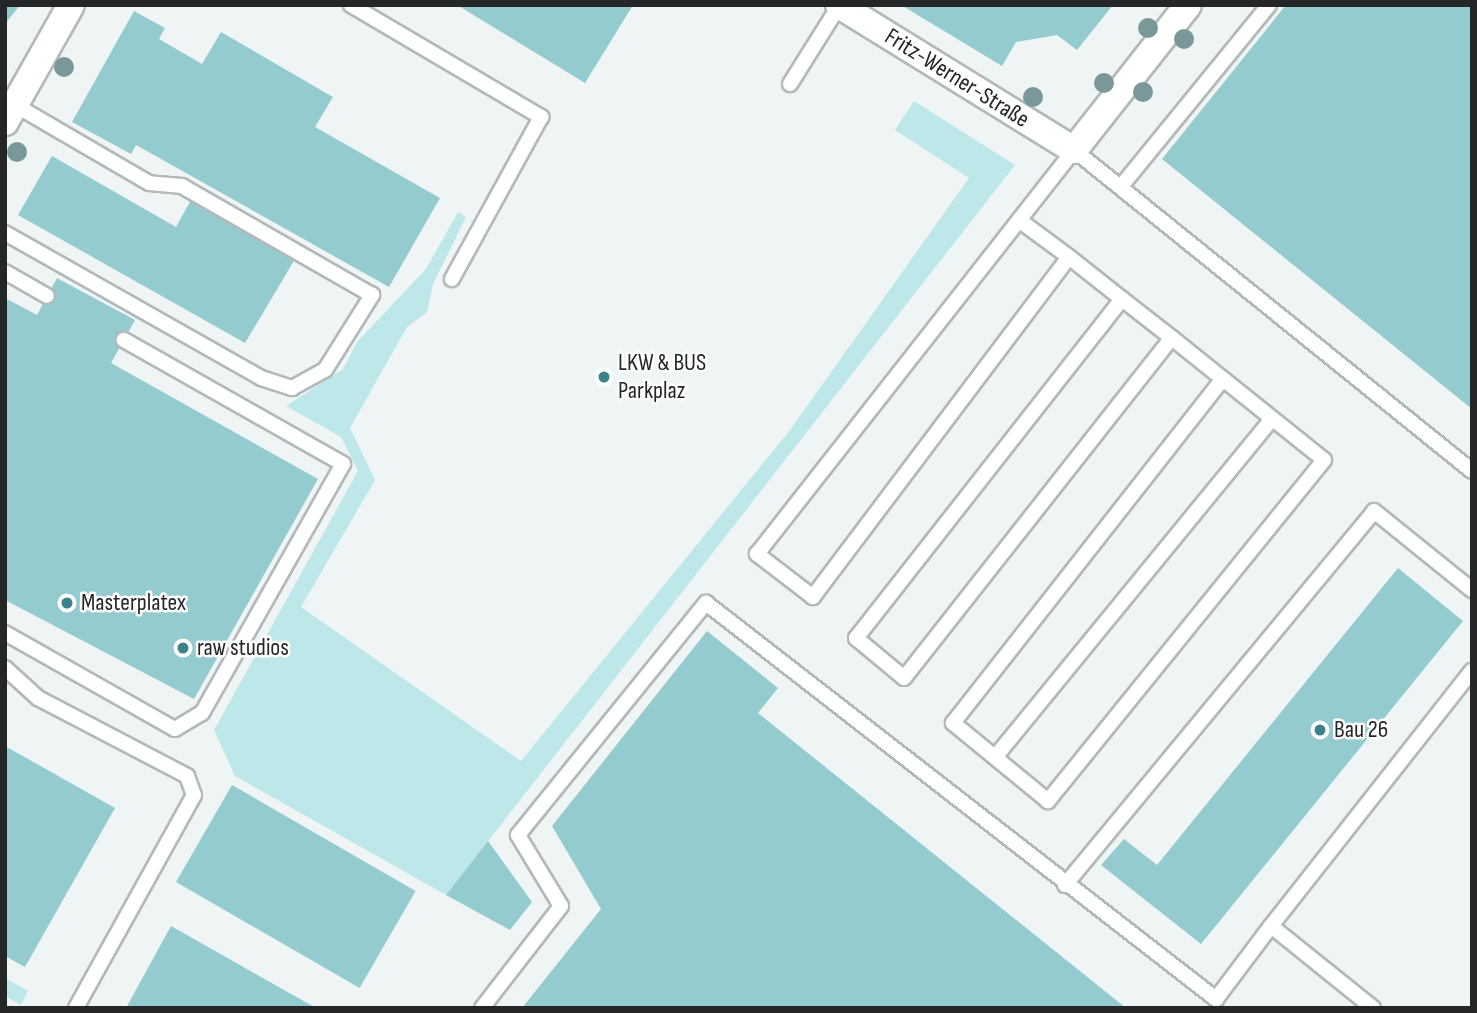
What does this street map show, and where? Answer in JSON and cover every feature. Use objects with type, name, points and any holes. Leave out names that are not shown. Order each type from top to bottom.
[{"type":"street","points":[[10,114],[71,5]]},
{"type":"street","name":"Fritz-Werner-Straße","points":[[839,5],[1074,150]]},
{"type":"street","points":[[1074,150],[1188,5]]},
{"type":"lane","points":[[351,5],[541,117],[452,279]]},
{"type":"lane","points":[[790,85],[839,5]]},
{"type":"lane","points":[[1123,184],[1269,5]]},
{"type":"lane","points":[[5,233],[261,378],[292,388],[325,370],[372,295],[182,186],[149,184],[10,114]]},
{"type":"lane","points":[[1069,257],[813,597],[757,554],[1074,150],[1123,184],[1472,471]]},
{"type":"lane","points":[[1019,220],[1172,338],[1324,460],[1048,801],[953,723],[1223,379]]},
{"type":"lane","points":[[5,272],[47,296]]},
{"type":"lane","points":[[1122,299],[856,638],[904,678],[1172,338]]},
{"type":"lane","points":[[5,633],[175,729],[202,713],[343,464],[124,340]]},
{"type":"lane","points":[[996,756],[1272,419]]},
{"type":"lane","points":[[1065,885],[1374,512],[1472,590]]},
{"type":"lane","points":[[482,1008],[561,906],[518,835],[706,603],[1217,1004],[1271,926],[1472,671]]},
{"type":"lane","points":[[5,668],[38,698],[187,776],[194,795],[76,1008]]},
{"type":"lane","points":[[1271,926],[1373,1008]]},
{"type":"shaded area","points":[[914,101],[1015,165],[446,895],[235,776],[214,730],[358,471],[341,437],[286,406],[343,369],[357,342],[426,269],[458,212],[466,217],[433,284],[427,312],[407,327],[350,428],[375,480],[301,607],[521,761],[790,430],[969,178],[895,130]]},
{"type":"shaded area","points":[[5,978],[28,991],[21,1005],[5,996]]},
{"type":"building","points":[[5,5],[20,5],[5,24]]},
{"type":"building","points":[[457,5],[633,5],[585,83]]},
{"type":"building","points":[[901,5],[1113,5],[1077,50],[1057,35],[1016,42],[1002,66]]},
{"type":"building","points":[[1286,5],[1472,5],[1472,409],[1162,159]]},
{"type":"building","points":[[134,11],[165,28],[159,39],[202,64],[221,32],[333,97],[315,127],[440,198],[389,287],[136,145],[131,154],[72,122]]},
{"type":"building","points":[[52,156],[176,227],[191,200],[295,259],[245,343],[18,215]]},
{"type":"building","points":[[57,278],[135,320],[111,363],[318,479],[194,699],[5,600],[5,298],[37,315]]},
{"type":"building","name":"Bau 26","points":[[1398,568],[1463,621],[1201,944],[1101,865],[1124,839],[1157,865]]},
{"type":"building","points":[[707,631],[778,688],[758,713],[1126,1008],[522,1008],[601,909],[552,826]]},
{"type":"building","points":[[5,746],[115,808],[25,967],[5,956]]},
{"type":"building","points":[[232,785],[416,891],[360,988],[176,882]]},
{"type":"building","points":[[488,841],[532,902],[510,930],[446,895]]},
{"type":"building","points":[[171,926],[254,973],[316,1008],[126,1008]]},
{"type":"place","name":"LKW & BUS Parkplaz","points":[[604,377]]},
{"type":"place","name":"Masterplatex","points":[[67,603]]},
{"type":"place","name":"raw studios","points":[[183,648]]},
{"type":"place","name":"Bau 26","points":[[1320,730]]}]
